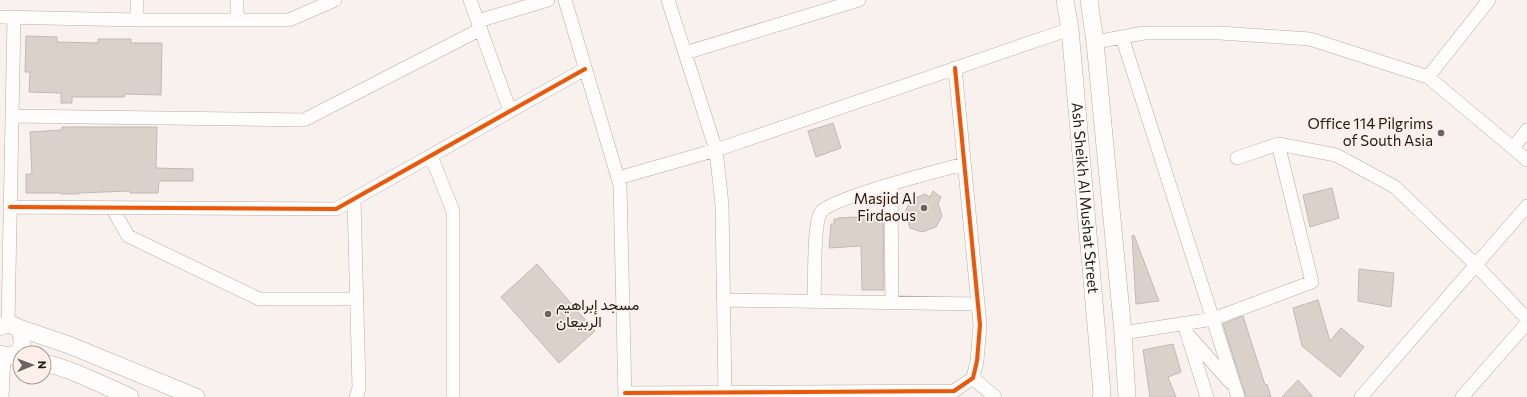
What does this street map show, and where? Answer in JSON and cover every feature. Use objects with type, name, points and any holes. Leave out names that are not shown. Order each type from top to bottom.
[{"type":"street","points":[[137,0],[137,20]]},
{"type":"street","points":[[237,0],[237,20]]},
{"type":"street","points":[[0,17],[137,20],[289,20],[335,0]]},
{"type":"street","points":[[470,0],[510,111]]},
{"type":"street","points":[[12,116],[304,120],[480,25],[548,0]]},
{"type":"street","points":[[565,0],[620,185],[625,395],[725,393],[852,394],[954,391],[973,378],[977,361],[980,325],[955,68]]},
{"type":"street","points":[[668,0],[716,150],[722,205],[725,393]]},
{"type":"street","points":[[685,52],[859,0]]},
{"type":"street","name":"Ash Sheikh Al Mushat Street","points":[[1065,0],[1070,29],[1102,392],[1101,397]]},
{"type":"street","name":"Ash Sheikh Al Mushat Street","points":[[1089,0],[1095,42],[1123,333],[1127,397]]},
{"type":"street","points":[[1428,77],[1489,0]]},
{"type":"street","points":[[5,325],[10,207],[14,17]]},
{"type":"street","points":[[618,178],[716,150],[1070,29]]},
{"type":"street","points":[[1095,42],[1144,33],[1220,33],[1310,39],[1428,77],[1527,160]]},
{"type":"street","points":[[1122,37],[1236,392]]},
{"type":"street","points":[[10,207],[336,209],[585,69]]},
{"type":"street","points":[[1513,148],[1527,130]]},
{"type":"street","points":[[1123,333],[1186,329],[1312,282],[1278,144]]},
{"type":"street","points":[[1236,158],[1278,144],[1336,155],[1395,187],[1476,265],[1527,319]]},
{"type":"street","points":[[431,156],[453,211],[454,397]]},
{"type":"street","points":[[814,302],[816,224],[821,211],[844,198],[964,164]]},
{"type":"street","points":[[891,185],[892,303]]},
{"type":"street","points":[[354,198],[359,388],[356,397]]},
{"type":"street","points":[[1361,397],[1527,206]]},
{"type":"street","points":[[112,208],[128,236],[259,299],[356,299]]},
{"type":"street","points":[[723,300],[978,304]]},
{"type":"street","points":[[1462,397],[1527,323]]},
{"type":"street","points":[[2,397],[7,356],[18,352],[23,343],[22,333],[5,325]]},
{"type":"street","points":[[5,325],[69,345],[196,397]]},
{"type":"street","points":[[1186,329],[1236,392]]},
{"type":"street","points":[[1186,329],[1207,397]]},
{"type":"street","points":[[52,365],[130,397]]},
{"type":"street","points":[[973,378],[995,397]]},
{"type":"building","points":[[26,36],[57,37],[57,42],[98,43],[98,39],[131,39],[131,43],[162,43],[161,95],[125,94],[124,97],[72,97],[72,103],[61,103],[61,93],[29,92],[30,72],[25,72]]},
{"type":"building","points":[[833,123],[841,148],[816,157],[808,131]]},
{"type":"building","points":[[62,127],[157,127],[156,168],[193,169],[193,181],[159,181],[158,193],[130,193],[130,191],[79,194],[26,193],[26,174],[32,174],[30,132],[62,130]]},
{"type":"building","points":[[1332,188],[1339,218],[1310,227],[1303,195]]},
{"type":"building","name":"Masjid Al Firdaous","points":[[933,191],[941,197],[938,203],[942,216],[936,227],[922,232],[910,228],[905,212],[911,200],[925,194],[930,197]]},
{"type":"building","points":[[875,214],[883,214],[884,290],[862,290],[861,246],[829,248],[831,224],[834,224],[834,219],[838,218],[875,216]]},
{"type":"building","points":[[1134,235],[1159,301],[1136,304],[1132,236]]},
{"type":"building","name":"مسجد إبراهيم الربيعان","points":[[537,264],[595,331],[559,363],[501,297]]},
{"type":"building","points":[[1359,269],[1394,273],[1391,307],[1358,301]]},
{"type":"building","points":[[1318,300],[1330,341],[1341,328],[1364,347],[1340,377],[1302,346],[1293,308]]},
{"type":"building","points":[[1243,316],[1265,385],[1267,384],[1271,397],[1246,397],[1223,324]]},
{"type":"building","points":[[1173,344],[1181,372],[1168,377],[1176,397],[1150,397],[1143,350]]},
{"type":"building","points":[[1298,380],[1313,397],[1282,397]]},
{"type":"cycle path","points":[[625,393],[954,391],[973,378],[977,361],[980,325],[955,68]]},
{"type":"cycle path","points":[[10,207],[336,209],[585,69]]},
{"type":"place","name":"Office 114 Pilgrims of South Asia","points":[[1441,133]]},
{"type":"place","name":"Masjid Al Firdaous","points":[[924,208]]},
{"type":"place","name":"مسجد إبراهيم الربيعان","points":[[548,314]]}]
